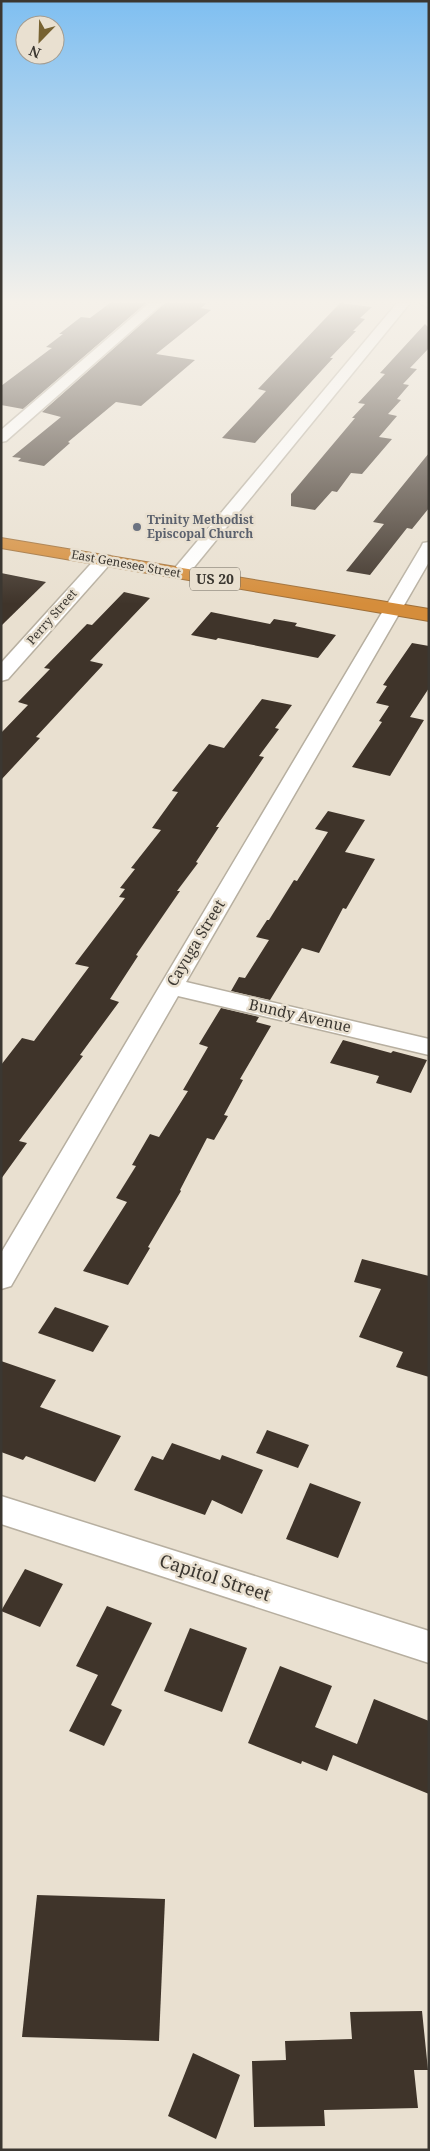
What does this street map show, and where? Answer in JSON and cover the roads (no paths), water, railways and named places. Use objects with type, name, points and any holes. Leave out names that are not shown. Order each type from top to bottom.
[{"type":"highway","name":"East Genesee Street","points":[[1,543],[429,615]]},
{"type":"street","points":[[1,438],[41,403]]},
{"type":"street","points":[[180,573],[321,403]]},
{"type":"street","name":"Cayuga Street","points":[[1,1278],[170,986],[429,548]]},
{"type":"street","name":"Perry Street","points":[[1,675],[104,560]]},
{"type":"street","name":"Bundy Avenue","points":[[170,986],[429,1046]]},
{"type":"street","name":"Capitol Street","points":[[1,1510],[429,1647]]},
{"type":"place","name":"Trinity Methodist Episcopal Church","points":[[137,527]]}]
